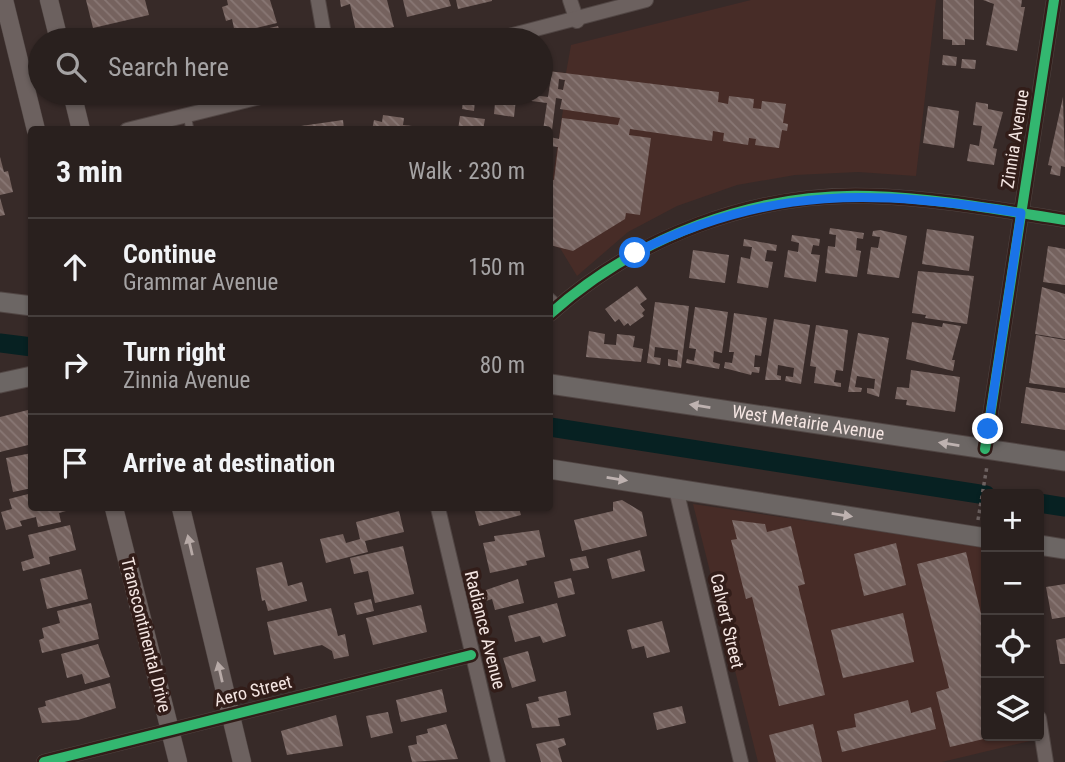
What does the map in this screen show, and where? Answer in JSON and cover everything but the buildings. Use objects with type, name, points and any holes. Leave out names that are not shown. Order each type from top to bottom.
[{"type":"main road","points":[[4,302],[28,305]]},
{"type":"main road","points":[[4,302],[28,311]]},
{"type":"main road","points":[[0,384],[28,377]]},
{"type":"main road","points":[[0,384],[28,388]]},
{"type":"main road","name":"West Metairie Avenue","points":[[553,384],[987,453],[1065,461]]},
{"type":"main road","points":[[553,468],[676,489],[981,530]]},
{"type":"main road","points":[[1044,546],[1065,549]]},
{"type":"street","points":[[4,0],[28,98]]},
{"type":"street","points":[[49,0],[56,28]]},
{"type":"street","points":[[318,0],[323,28]]},
{"type":"street","points":[[570,0],[577,21]]},
{"type":"street","points":[[553,29],[646,0]]},
{"type":"street","name":"Zinnia Avenue","points":[[987,453],[1054,0]]},
{"type":"street","points":[[30,105],[35,126]]},
{"type":"street","points":[[75,105],[80,126]]},
{"type":"street","points":[[154,126],[189,122],[240,105]]},
{"type":"street","points":[[553,305],[635,253],[680,230],[757,207],[805,198],[868,195],[943,201],[1065,220]]},
{"type":"street","name":"Calvert Street","points":[[676,489],[741,762]]},
{"type":"street","name":"Transcontinental Drive","points":[[115,511],[178,762]]},
{"type":"street","points":[[182,511],[242,762]]},
{"type":"street","name":"Radiance Avenue","points":[[439,511],[498,762]]},
{"type":"street","name":"Aero Street","points":[[44,762],[471,655]]},
{"type":"street","points":[[1041,741],[1043,761]]},
{"type":"path","points":[[985,489],[987,453]]},
{"type":"shaded area","points":[[751,0],[936,0],[916,176],[858,172],[795,175],[737,185],[677,206],[628,232],[577,276],[560,248],[553,246],[553,176],[563,110],[562,99],[556,89],[563,90],[565,80],[553,78],[553,72],[566,73],[571,45]]},
{"type":"shaded area","points":[[693,504],[981,546],[981,741],[1030,741],[942,762],[758,762]]},
{"type":"waterway","points":[[0,343],[28,346]]},
{"type":"waterway","points":[[553,427],[981,494]]},
{"type":"waterway","points":[[1044,504],[1065,507]]},
{"type":"cycle path","points":[[985,449],[1054,0]]},
{"type":"cycle path","points":[[553,312],[620,263],[658,242],[740,211],[783,202],[826,197],[895,197],[1065,220]]},
{"type":"cycle path","points":[[44,762],[471,655]]},
{"type":"route","points":[[635,253],[680,230],[757,207],[805,198],[868,195],[943,201],[1021,213],[988,429]]}]
